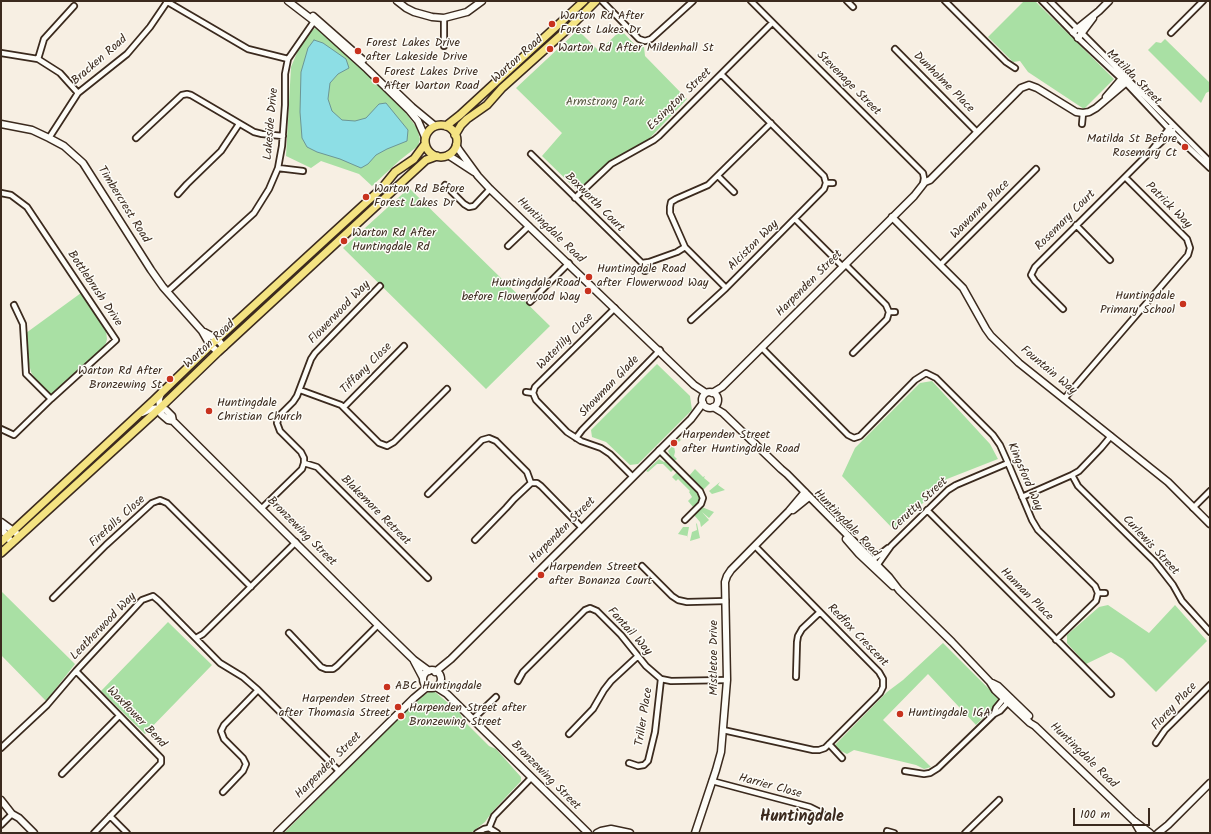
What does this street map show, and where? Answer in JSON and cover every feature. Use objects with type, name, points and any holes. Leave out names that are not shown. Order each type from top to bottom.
[{"type":"main road","name":"Warton Road","points":[[446,126],[460,115],[584,1]]},
{"type":"main road","name":"Warton Road","points":[[455,134],[467,119],[487,105],[502,88],[596,1]]},
{"type":"main road","name":"Warton Road","points":[[4,539],[161,393],[210,345],[377,192],[395,172],[414,159],[431,128],[435,126]]},
{"type":"main road","points":[[435,126],[446,126],[455,134],[456,145],[452,152],[448,155]]},
{"type":"main road","points":[[425,141],[430,152],[437,156]]},
{"type":"main road","name":"Warton Road","points":[[1,553],[160,408],[221,349],[426,160],[437,156],[448,155]]},
{"type":"street","points":[[167,1],[248,48],[288,59]]},
{"type":"street","name":"Bracken Road","points":[[49,138],[78,92],[127,54],[150,27],[167,1]]},
{"type":"street","points":[[288,1],[315,20],[370,66],[412,108],[435,126]]},
{"type":"street","points":[[294,1],[409,110],[418,121],[425,141]]},
{"type":"street","points":[[397,1],[414,12],[432,17],[444,18],[467,12],[482,1]]},
{"type":"street","points":[[602,1],[639,39],[644,41],[651,39],[693,1]]},
{"type":"street","name":"Stevenage Street","points":[[751,1],[923,173],[924,178],[922,185]]},
{"type":"street","points":[[847,1],[853,7]]},
{"type":"street","points":[[945,1],[1006,62],[1015,68]]},
{"type":"street","name":"Matilda Street","points":[[1042,1],[1125,79],[1210,168]]},
{"type":"street","name":"Matilda Street","points":[[1050,1],[1074,30]]},
{"type":"street","points":[[1074,30],[1099,11],[1109,1]]},
{"type":"street","points":[[1171,33],[1203,1]]},
{"type":"street","points":[[38,59],[44,39],[74,6]]},
{"type":"street","points":[[1080,36],[1099,11]]},
{"type":"street","points":[[444,18],[444,46]]},
{"type":"street","name":"Lakeside Drive","points":[[168,292],[254,213],[269,189],[278,168],[283,136],[285,74],[288,59],[315,20]]},
{"type":"street","name":"Essington Street","points":[[576,198],[606,168],[654,140],[722,74],[772,22]]},
{"type":"street","name":"Dunholme Place","points":[[895,49],[978,132]]},
{"type":"street","points":[[1,53],[38,59],[60,73],[78,92]]},
{"type":"street","points":[[722,74],[824,176],[826,183],[833,183]]},
{"type":"street","points":[[1082,124],[1083,113],[1090,112],[1096,108],[1125,79]]},
{"type":"street","name":"Harpenden Street","points":[[691,419],[702,402],[703,396],[722,387],[914,196],[922,185],[930,180],[1021,88],[1029,85],[1037,88],[1076,112],[1083,113]]},
{"type":"street","points":[[136,138],[182,95],[191,95],[254,132],[283,136]]},
{"type":"street","points":[[726,288],[685,247],[670,213],[670,207],[672,202],[676,199],[708,186],[771,123]]},
{"type":"street","name":"Timbercrest Road","points":[[1,124],[32,130],[49,138],[64,146],[83,163],[151,270],[202,331],[210,345],[221,349]]},
{"type":"street","points":[[178,194],[221,151],[239,124]]},
{"type":"street","name":"Matilda Street","points":[[1172,128],[1210,162]]},
{"type":"street","name":"Rosemary Court","points":[[1063,309],[1031,275],[1035,267],[1172,128]]},
{"type":"street","name":"Huntingdale Road","points":[[456,145],[478,176],[490,189],[694,384],[709,393]]},
{"type":"street","name":"Boxworth Court","points":[[531,154],[639,262],[645,264]]},
{"type":"street","name":"Huntingdale Road","points":[[448,155],[478,176]]},
{"type":"street","points":[[278,168],[304,171]]},
{"type":"street","name":"Wawanna Place","points":[[940,265],[1036,169]]},
{"type":"street","points":[[718,176],[734,192]]},
{"type":"street","name":"Patrick Way","points":[[1064,398],[1188,255],[1190,248],[1187,239],[1125,177]]},
{"type":"street","name":"Harpenden Street","points":[[914,196],[919,194],[930,180]]},
{"type":"street","name":"Alciston Way","points":[[691,320],[726,288],[795,219],[824,189],[826,183]]},
{"type":"street","points":[[445,185],[464,204],[469,206],[474,206],[490,189]]},
{"type":"street","name":"Bottlebrush Drive","points":[[1,193],[11,195],[26,207],[116,340],[14,435],[1,430]]},
{"type":"street","name":"Fountain Way","points":[[892,217],[963,288],[991,336],[1019,363],[1168,482],[1210,524]]},
{"type":"street","points":[[795,219],[886,305],[889,312],[887,319],[853,353]]},
{"type":"street","points":[[1076,225],[1110,260]]},
{"type":"street","points":[[508,246],[529,226]]},
{"type":"street","points":[[645,271],[645,264],[677,252],[685,247]]},
{"type":"street","points":[[530,302],[569,264]]},
{"type":"street","name":"Flowerwood Way","points":[[304,463],[304,458],[301,452],[280,431],[277,423],[280,415],[293,402],[300,390],[314,353],[380,286]]},
{"type":"street","points":[[14,305],[23,324],[26,374],[51,399]]},
{"type":"street","name":"Waterlily Close","points":[[533,393],[535,387],[615,308]]},
{"type":"street","points":[[889,312],[895,312]]},
{"type":"street","name":"Timbercrest Road","points":[[202,331],[217,339],[221,349]]},
{"type":"street","name":"Tiffany Close","points":[[344,407],[404,346]]},
{"type":"street","name":"Kingsford Way","points":[[762,348],[848,435],[854,438],[860,436],[915,380],[927,371],[936,378],[993,435],[1000,445],[1032,520],[1038,530],[1095,586],[1098,593]]},
{"type":"street","name":"Showman Glade","points":[[576,438],[660,350]]},
{"type":"street","name":"Huntingdale Road","points":[[694,384],[702,402]]},
{"type":"street","name":"Harpenden Street","points":[[277,833],[435,679],[451,659],[691,419],[714,404],[722,387]]},
{"type":"street","points":[[300,390],[344,407],[379,443],[387,446],[394,442],[447,389]]},
{"type":"street","points":[[526,392],[533,393],[536,400],[567,432],[576,438],[602,448],[633,477]]},
{"type":"street","points":[[134,418],[151,409],[160,408],[159,399],[161,393]]},
{"type":"street","points":[[702,402],[706,407],[714,404],[716,395],[709,393]]},
{"type":"street","name":"Huntingdale Road","points":[[714,404],[781,469],[785,477],[876,567],[886,580],[899,590],[990,682],[995,690],[1008,699],[1030,723],[1035,726],[1133,820],[1150,833]]},
{"type":"street","name":"Bronzewing Street","points":[[160,408],[162,416],[173,421],[378,625],[435,679],[447,694],[577,824],[588,833]]},
{"type":"street","points":[[1022,497],[1079,471],[1111,436]]},
{"type":"street","points":[[428,494],[482,440],[489,438],[496,441],[527,472],[531,483]]},
{"type":"street","points":[[660,450],[700,491],[703,498],[701,504],[685,520]]},
{"type":"street","points":[[262,509],[302,469],[304,463]]},
{"type":"street","name":"Blakemore Retreat","points":[[304,463],[317,467],[428,578]]},
{"type":"street","name":"Cerutty Street","points":[[870,562],[891,546],[948,490],[956,485],[1008,463]]},
{"type":"street","name":"Curlewis Street","points":[[1072,475],[1078,486],[1155,562],[1173,585],[1182,601],[1210,632]]},
{"type":"street","points":[[531,483],[541,486],[582,528]]},
{"type":"street","points":[[475,540],[514,498],[531,483]]},
{"type":"street","points":[[1193,508],[1210,491]]},
{"type":"street","name":"Mistletoe Drive","points":[[693,833],[712,781],[720,752],[723,730],[728,680],[725,582],[731,570],[805,496]]},
{"type":"street","name":"Firefalls Close","points":[[53,598],[106,545],[152,503],[160,500],[167,503],[251,587]]},
{"type":"street","name":"Hannan Place","points":[[927,510],[1111,694]]},
{"type":"street","points":[[1,522],[13,530],[19,537]]},
{"type":"street","points":[[1,528],[4,539],[12,543]]},
{"type":"street","points":[[296,542],[203,634],[196,638],[220,663],[243,677],[258,690],[339,771]]},
{"type":"street","name":"Redfox Crescent","points":[[723,730],[813,750],[825,748],[880,693],[883,687],[884,679],[879,672],[755,546]]},
{"type":"street","name":"Cerutty Street","points":[[876,567],[891,546]]},
{"type":"street","points":[[642,566],[672,596],[678,600],[687,602],[726,601]]},
{"type":"street","points":[[1056,640],[1096,601],[1098,593],[1105,593]]},
{"type":"street","name":"Leatherwood Way","points":[[1,748],[47,705],[76,671],[142,600],[153,596],[196,638]]},
{"type":"street","name":"Fantail Way","points":[[518,681],[523,672],[585,610],[590,608],[597,611],[621,635],[646,666],[661,679]]},
{"type":"street","points":[[796,677],[798,636],[802,629],[820,612]]},
{"type":"street","points":[[289,633],[321,667],[326,670],[333,669],[337,666],[378,625]]},
{"type":"street","points":[[569,734],[592,709],[611,681],[638,656]]},
{"type":"street","name":"Bronzewing Street","points":[[414,660],[423,680]]},
{"type":"street","name":"Waxflower Bend","points":[[76,671],[161,758],[161,764],[94,833]]},
{"type":"street","name":"Harpenden Street","points":[[414,698],[425,675],[435,679]]},
{"type":"street","points":[[423,680],[425,684],[435,679]]},
{"type":"street","points":[[661,679],[671,681],[728,680]]},
{"type":"street","name":"Triller Place","points":[[629,763],[638,766],[644,765],[648,761],[655,732],[661,679]]},
{"type":"street","name":"Florey Place","points":[[1156,743],[1165,730],[1210,685]]},
{"type":"street","points":[[223,792],[243,771],[246,764],[243,758],[224,739],[221,731],[224,724],[258,690]]},
{"type":"street","points":[[473,719],[496,697]]},
{"type":"street","points":[[905,771],[924,774],[930,773],[938,768],[994,714],[1000,711],[1008,699]]},
{"type":"street","points":[[62,774],[119,716]]},
{"type":"street","points":[[829,744],[842,758]]},
{"type":"street","points":[[489,828],[494,816],[532,778]]},
{"type":"street","name":"Harrier Close","points":[[712,781],[810,807],[822,813]]},
{"type":"street","points":[[1158,833],[1210,783]]},
{"type":"street","points":[[1,800],[12,814],[19,818],[34,833]]},
{"type":"street","points":[[965,833],[999,800]]},
{"type":"street","points":[[1,826],[12,814]]},
{"type":"street","points":[[110,816],[127,833]]},
{"type":"street","name":"Huntingdale Road","points":[[1133,820],[1141,833]]},
{"type":"street","name":"Bronzewing Street","points":[[577,824],[582,833]]},
{"type":"street","points":[[1164,833],[1168,825]]},
{"type":"street","points":[[476,833],[489,828],[497,833]]},
{"type":"street","points":[[597,833],[607,829],[630,833]]},
{"type":"street","points":[[609,833],[620,831]]},
{"type":"street","points":[[887,831],[894,833]]},
{"type":"green space","points":[[1024,1],[1035,1],[1114,79],[1084,109],[1028,72],[1020,61],[1013,62],[988,37]]},
{"type":"green space","points":[[315,28],[318,29],[392,97],[417,128],[420,139],[418,146],[400,160],[372,186],[359,174],[321,161],[311,168],[286,156],[291,67],[299,48],[308,34]]},
{"type":"green space","name":"Armstrong Park","points":[[578,30],[599,51],[621,30],[636,46],[644,47],[645,56],[687,99],[648,140],[609,162],[578,191],[542,156],[562,133],[516,88]]},
{"type":"green space","points":[[1165,39],[1210,83],[1210,91],[1206,93],[1201,103],[1148,50],[1156,42],[1161,43]]},
{"type":"green space","points":[[409,188],[550,326],[486,389],[343,248]]},
{"type":"green space","points":[[81,293],[106,331],[106,343],[99,353],[56,393],[51,394],[48,393],[36,380],[31,372],[26,333]]},
{"type":"green space","points":[[657,364],[690,396],[692,410],[638,464],[630,465],[606,442],[592,437],[591,430]]},
{"type":"green space","points":[[932,381],[990,444],[998,459],[947,479],[895,531],[842,476],[855,448],[920,383]]},
{"type":"green space","points":[[679,438],[681,440],[674,446],[674,456],[677,459],[674,461],[669,457],[670,455],[668,451]]},
{"type":"green space","points":[[659,459],[664,462],[666,461],[674,469],[671,472],[663,464],[657,464],[648,472],[646,471]]},
{"type":"green space","points":[[695,469],[703,477],[705,476],[704,478],[710,483],[702,490],[689,476]]},
{"type":"green space","points":[[677,472],[700,495],[699,501],[694,508],[688,501],[692,497],[689,492],[690,491],[678,479],[676,481],[672,477]]},
{"type":"green space","points":[[720,482],[718,485],[725,490],[712,494],[709,491]]},
{"type":"green space","points":[[702,507],[714,512],[709,518],[702,512],[709,520],[701,527],[700,522],[694,515]]},
{"type":"green space","points":[[696,523],[700,538],[690,541],[692,532],[697,530]]},
{"type":"green space","points":[[683,527],[689,527],[687,538],[687,536],[678,534]]},
{"type":"green space","points":[[1,591],[75,664],[46,701],[1,655]]},
{"type":"green space","points":[[1108,605],[1149,633],[1175,605],[1207,641],[1156,692],[1123,659],[1111,652],[1086,664],[1067,643],[1067,635],[1099,607]]},
{"type":"green space","points":[[168,622],[212,665],[145,734],[101,691]]},
{"type":"green space","points":[[943,643],[998,698],[997,704],[976,725],[928,674],[883,720],[931,767],[924,769],[916,765],[854,750],[847,754],[839,750],[835,745],[887,692],[903,680]]},
{"type":"green space","points":[[432,690],[460,713],[463,720],[489,746],[496,749],[521,777],[521,781],[492,812],[485,822],[471,833],[284,833],[398,719],[423,696]]},
{"type":"water","points":[[314,40],[323,43],[346,59],[349,68],[338,74],[330,83],[328,99],[332,111],[342,120],[355,121],[366,118],[379,104],[386,103],[408,130],[407,141],[376,155],[368,164],[361,168],[307,147],[302,138],[300,112],[301,72],[308,48]]},
{"type":"place","name":"Warton Rd After Forest Lakes Dr","points":[[552,24]]},
{"type":"place","name":"Warton Rd After Mildenhall St","points":[[550,49]]},
{"type":"place","name":"Forest Lakes Drive after Lakeside Drive","points":[[358,51]]},
{"type":"place","name":"Forest Lakes Drive After Warton Road","points":[[376,80]]},
{"type":"place","name":"Matilda St Before Rosemary Ct","points":[[1185,147]]},
{"type":"place","name":"Warton Rd Before Forest Lakes Dr","points":[[366,197]]},
{"type":"place","name":"Warton Rd After Huntingdale Rd","points":[[344,241]]},
{"type":"place","name":"Huntingdale Road after Flowerwood Way","points":[[589,277]]},
{"type":"place","name":"Huntingdale Road before Flowerwood Way","points":[[588,291]]},
{"type":"place","name":"Huntingdale Primary School","points":[[1183,304]]},
{"type":"place","name":"Warton Rd After Bronzewing St","points":[[170,379]]},
{"type":"place","name":"Huntingdale Christian Church","points":[[209,411]]},
{"type":"place","name":"Harpenden Street after Huntingdale Road","points":[[674,443]]},
{"type":"place","name":"Harpenden Street after Bonanza Court","points":[[541,575]]},
{"type":"place","name":"ABC Huntingdale","points":[[387,687]]},
{"type":"place","name":"Harpenden Street after Thomasia Street","points":[[398,707]]},
{"type":"place","name":"Huntingdale IGA","points":[[900,714]]},
{"type":"place","name":"Harpenden Street after Bronzewing Street","points":[[401,716]]},
{"type":"district","name":"Huntingdale","points":[[802,818]]}]
